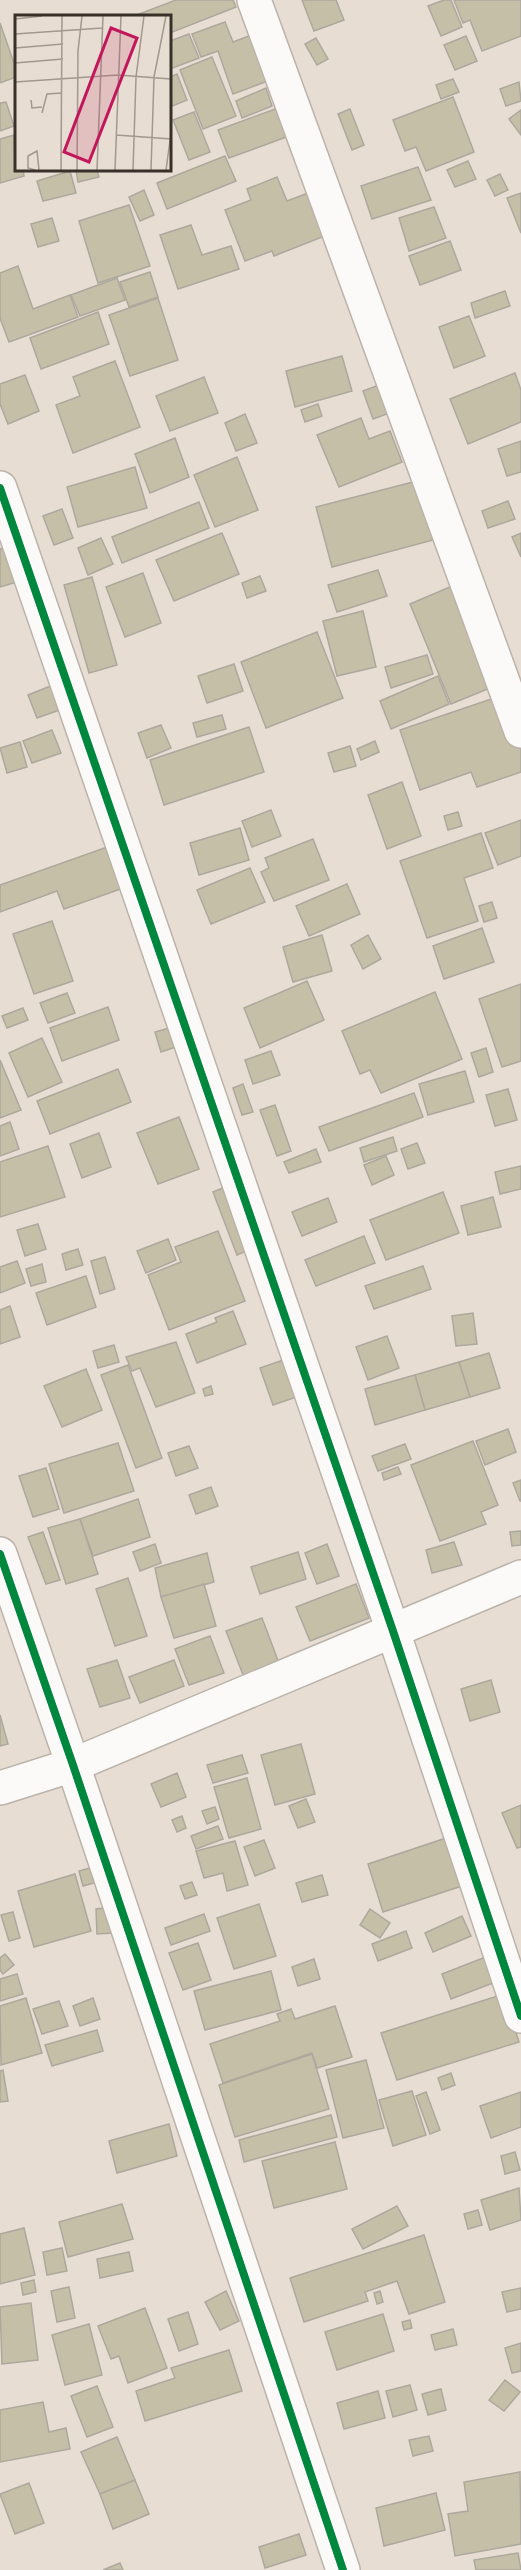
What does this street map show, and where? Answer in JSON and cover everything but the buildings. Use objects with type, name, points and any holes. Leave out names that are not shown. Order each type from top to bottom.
[{"type":"street","points":[[254,0],[521,731]]},
{"type":"street","points":[[0,488],[393,1631],[521,2016]]},
{"type":"street","points":[[0,1554],[343,2570]]},
{"type":"street","points":[[0,1788],[73,1765],[521,1577]]},
{"type":"cycle path","points":[[0,488],[393,1631],[521,2016]]},
{"type":"cycle path","points":[[0,1554],[343,2570]]}]
